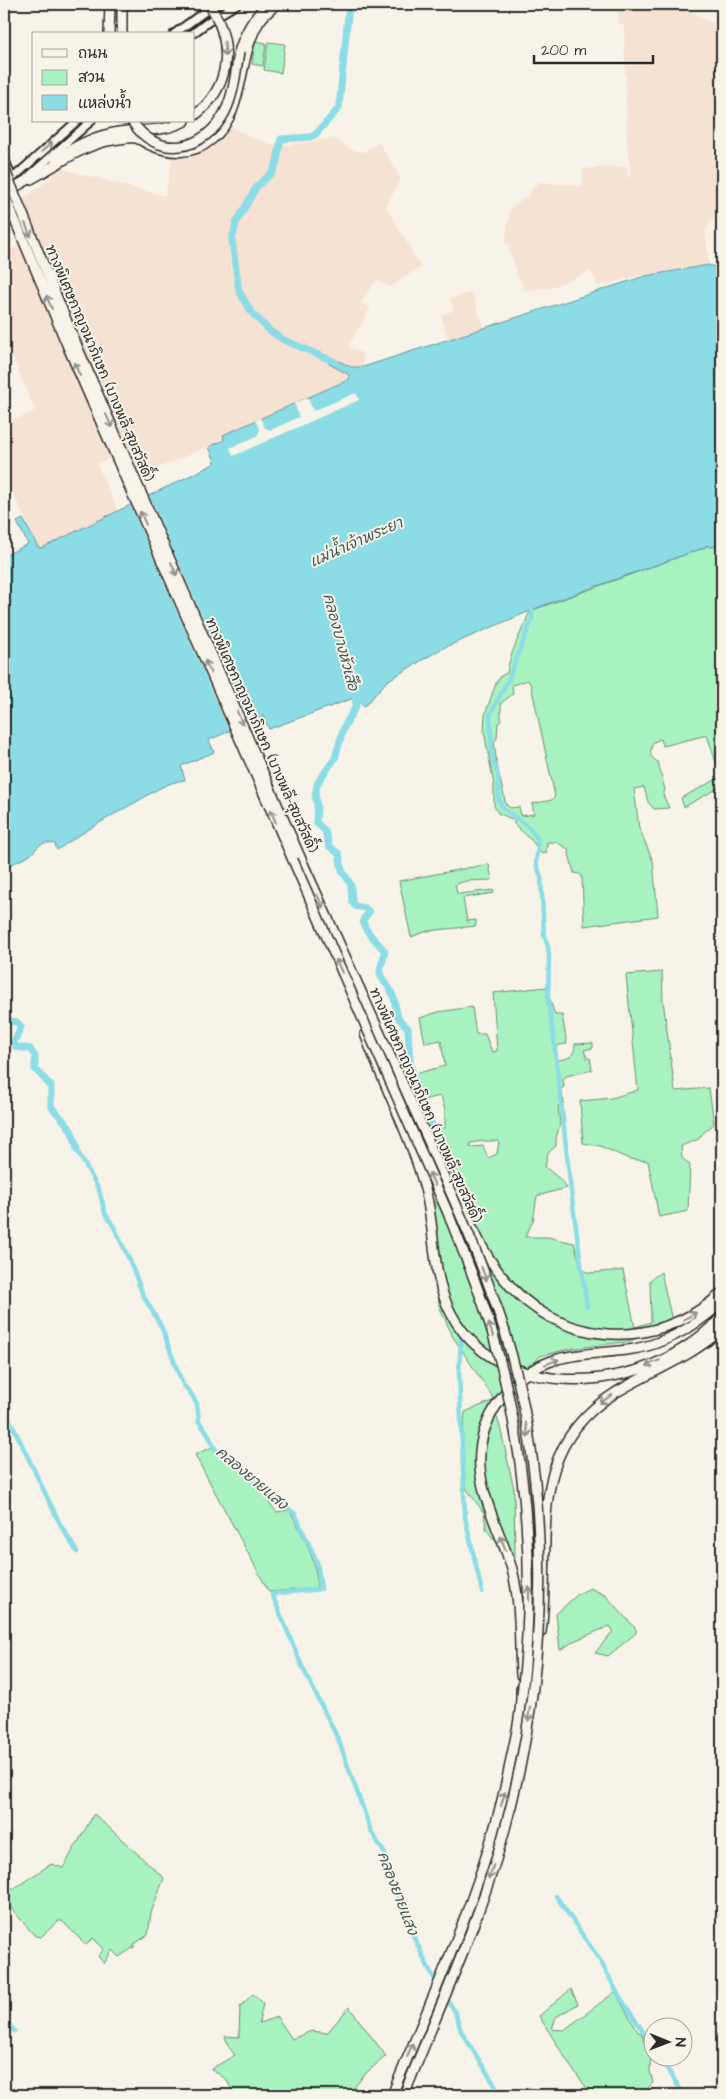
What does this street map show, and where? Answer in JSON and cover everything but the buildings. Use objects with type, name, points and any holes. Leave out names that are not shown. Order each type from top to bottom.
[{"type":"highway","points":[[109,32],[110,4]]},
{"type":"highway","points":[[122,4],[122,32]]},
{"type":"highway","points":[[195,115],[212,98],[222,78],[225,62],[224,33],[219,20],[209,4]]},
{"type":"highway","points":[[133,122],[146,139],[171,147],[197,142],[208,135],[226,111],[232,92],[239,52],[245,34],[252,21],[268,4]]},
{"type":"highway","points":[[14,183],[31,179],[94,144],[138,139],[161,149],[178,152],[198,148],[211,140],[227,122],[233,108],[252,34],[264,16],[277,4]]},
{"type":"highway","points":[[31,179],[83,142],[100,136],[128,131],[161,130],[183,122]]},
{"type":"highway","name":"ทางพิเศษกาญจนาภิเษก (บางพลี-สุขสวัสดิ์)","points":[[4,168],[80,353],[300,857],[432,1148],[477,1253],[514,1366],[525,1417],[533,1468],[538,1540],[538,1595],[533,1684],[522,1758],[503,1837],[472,1925],[404,2095]]},
{"type":"highway","name":"ทางพิเศษกาญจนาภิเษก (บางพลี-สุขสวัสดิ์)","points":[[4,195],[72,356],[465,1256],[493,1336],[504,1377],[522,1470],[527,1530],[528,1611],[522,1695],[505,1793],[482,1868],[392,2095]]},
{"type":"highway","points":[[346,982],[375,1060],[418,1164],[430,1213],[445,1301],[460,1328],[478,1348],[497,1362],[523,1372],[561,1379],[596,1379],[629,1372],[654,1363],[680,1350],[722,1317]]},
{"type":"highway","points":[[432,1148],[457,1193],[485,1251],[500,1275],[527,1303],[554,1320],[570,1327],[593,1333],[617,1335],[644,1333],[681,1321],[702,1309],[722,1293]]},
{"type":"highway","points":[[522,1695],[520,1616],[516,1584],[485,1495],[480,1467],[482,1442],[493,1411],[513,1385],[546,1363],[568,1357],[657,1343],[700,1322],[722,1302]]},
{"type":"highway","points":[[533,1684],[545,1595],[547,1499],[551,1475],[564,1444],[586,1416],[601,1403],[629,1385],[682,1358],[722,1329]]},
{"type":"main road","points":[[177,32],[215,4]]},
{"type":"main road","points":[[195,32],[237,4]]},
{"type":"main road","points":[[4,195],[76,122]]},
{"type":"main road","points":[[4,186],[14,183],[91,122]]},
{"type":"main road","points":[[4,158],[14,183]]},
{"type":"shaded area","points":[[617,4],[688,4],[692,12],[718,26],[722,56],[718,94],[719,108],[713,153],[722,210],[705,229],[709,265],[649,275],[644,274],[598,286],[591,271],[550,288],[525,290],[518,277],[508,244],[505,244],[510,209],[529,194],[539,182],[583,186],[583,169],[627,166],[627,175],[631,178],[627,144],[624,25],[619,24]]},
{"type":"shaded area","points":[[228,125],[252,138],[271,144],[286,145],[333,138],[352,150],[363,152],[379,143],[401,178],[386,206],[421,267],[390,287],[377,280],[360,303],[371,307],[348,346],[363,354],[363,367],[351,367],[327,356],[329,364],[348,374],[350,379],[223,435],[224,440],[130,480],[117,455],[97,464],[118,511],[42,548],[38,547],[4,474],[4,425],[35,411],[4,337],[4,253],[20,245],[24,198],[62,169],[165,196],[172,160],[163,155],[184,155],[201,152],[214,143]]},
{"type":"shaded area","points":[[471,292],[485,328],[448,339],[441,315],[454,310],[450,299]]},
{"type":"green space","points":[[255,41],[266,43],[263,66],[252,64]]},
{"type":"green space","points":[[268,42],[285,44],[281,73],[264,70]]},
{"type":"green space","points":[[706,545],[711,547],[722,545],[722,786],[684,807],[681,798],[721,777],[707,735],[663,746],[661,739],[653,742],[651,754],[658,762],[665,790],[663,795],[669,808],[654,809],[648,802],[644,787],[634,789],[639,828],[653,861],[658,916],[584,926],[582,877],[580,874],[574,873],[568,849],[556,842],[547,842],[546,853],[542,854],[532,841],[514,824],[514,820],[498,813],[494,806],[494,785],[484,731],[485,715],[496,683],[501,676],[507,673],[513,649],[530,611],[706,547]],"holes":[[[528,680],[531,685],[555,796],[552,800],[532,804],[534,814],[521,816],[519,807],[511,808],[506,805],[494,742],[497,738],[498,723],[501,721],[501,703],[513,694],[512,685]]]},
{"type":"green space","points":[[489,864],[492,880],[465,881],[455,885],[459,894],[493,890],[494,893],[463,898],[467,921],[476,920],[476,926],[427,931],[411,937],[399,881]]},
{"type":"green space","points":[[662,972],[663,1000],[675,1091],[709,1088],[714,1124],[699,1139],[681,1146],[682,1158],[690,1165],[688,1211],[659,1217],[648,1161],[629,1159],[600,1146],[583,1143],[580,1101],[612,1098],[638,1090],[626,975]]},
{"type":"green space","points":[[546,987],[555,1015],[562,1015],[567,1044],[554,1048],[557,1060],[572,1055],[575,1044],[593,1043],[593,1048],[584,1050],[587,1058],[590,1058],[592,1070],[566,1076],[563,1080],[564,1087],[561,1089],[564,1103],[558,1106],[560,1124],[556,1146],[548,1153],[545,1167],[561,1180],[567,1188],[537,1196],[533,1221],[525,1237],[547,1237],[574,1243],[582,1270],[590,1273],[623,1270],[635,1327],[651,1322],[650,1280],[661,1272],[673,1325],[643,1337],[624,1342],[569,1349],[540,1356],[526,1373],[494,1399],[453,1337],[439,1306],[432,1125],[445,1128],[445,1110],[441,1096],[417,1101],[406,1076],[445,1066],[441,1040],[425,1043],[420,1018],[438,1012],[472,1007],[476,1034],[485,1034],[492,1052],[497,1051],[493,993]],"holes":[[[499,1141],[497,1154],[488,1158],[483,1146],[470,1147],[470,1143]]]},
{"type":"green space","points":[[492,1401],[514,1489],[515,1558],[505,1563],[499,1546],[486,1529],[484,1513],[466,1488],[462,1442],[465,1412]]},
{"type":"green space","points":[[212,1447],[273,1497],[269,1503],[277,1512],[288,1510],[293,1516],[313,1560],[317,1588],[269,1592],[195,1455]]},
{"type":"green space","points":[[590,1588],[605,1595],[636,1629],[636,1633],[608,1656],[595,1653],[613,1631],[610,1626],[576,1640],[560,1650],[556,1614],[578,1594]]},
{"type":"green space","points":[[94,1814],[164,1878],[151,1913],[148,1935],[119,1957],[112,1950],[104,1964],[98,1956],[104,1949],[93,1938],[86,1945],[62,1921],[58,1921],[41,1937],[35,1936],[4,1900],[4,1895],[51,1864],[63,1868]]},
{"type":"green space","points":[[571,1989],[578,2004],[556,2017],[552,2029],[564,2030],[615,1992],[644,2039],[644,2066],[650,2066],[653,2083],[641,2095],[592,2095],[571,2067],[539,2016]]},
{"type":"green space","points":[[253,1994],[263,2003],[259,2023],[277,2017],[292,2039],[311,2031],[327,2033],[349,2007],[386,2056],[366,2073],[348,2095],[235,2095],[226,2079],[211,2069],[235,2055],[228,2046],[225,2036],[239,2037],[240,2007]]},
{"type":"water","name":"แม่น้ำเจ้าพระยา","points":[[709,265],[715,267],[722,266],[722,545],[711,547],[706,545],[706,547],[544,605],[441,649],[387,681],[365,706],[351,699],[269,729],[263,716],[209,740],[214,752],[181,766],[185,780],[159,788],[57,850],[55,844],[44,843],[27,857],[4,868],[4,556],[28,544],[17,522],[23,519],[38,547],[42,548],[214,464],[215,461],[209,447],[224,440],[223,435],[350,379],[348,374],[329,364],[326,355],[351,367],[363,367],[645,276]]},
{"type":"pier","points":[[356,393],[359,400],[233,456],[230,448],[257,436],[260,430],[255,420],[260,418],[265,428],[271,430],[299,417],[294,403],[308,398],[313,411]]},
{"type":"pier","points":[[148,493],[250,725],[230,733],[129,502]]},
{"type":"waterway","points":[[335,362],[284,340],[270,331],[252,313],[239,291],[232,240],[236,223],[257,186],[273,172],[281,139],[315,135],[339,108],[349,4]]},
{"type":"waterway","points":[[532,604],[532,619],[508,680],[490,715],[492,756],[498,776],[499,801],[504,809],[530,828],[537,838],[536,863],[541,877],[544,934],[549,956],[548,1000],[587,1307]]},
{"type":"waterway","name":"คลองบางหัวเสือ","points":[[355,693],[356,706],[344,727],[335,758],[318,782],[315,794],[317,806],[316,822],[325,831],[329,846],[339,854],[342,870],[351,885],[352,902],[355,906],[365,908],[369,912],[363,922],[371,936],[385,952],[380,972],[392,993],[397,1015],[408,1028],[410,1062],[415,1085],[432,1125]]},
{"type":"waterway","name":"คลองยายแสง","points":[[4,1020],[17,1022],[21,1027],[14,1042],[16,1047],[30,1049],[35,1056],[35,1069],[51,1086],[51,1106],[71,1130],[77,1150]]},
{"type":"waterway","name":"คลองยายแสง","points":[[77,1150],[99,1190],[105,1213],[114,1227],[130,1261],[143,1295],[161,1326],[183,1385],[197,1404],[199,1422],[207,1432],[215,1449],[295,1514],[317,1562],[321,1589],[272,1594],[302,1666],[339,1741],[371,1831],[385,1854],[390,1878],[412,1933],[430,1971],[455,2012],[461,2031],[501,2095]]},
{"type":"waterway","points":[[461,1339],[459,1373],[465,1517],[482,1592]]},
{"type":"waterway","points":[[4,1413],[10,1420],[60,1524],[77,1552]]},
{"type":"waterway","points":[[556,1896],[601,1962],[618,1994],[644,2033]]},
{"type":"waterway","points":[[4,2019],[14,2031]]},
{"type":"waterway","points":[[665,2066],[684,2095]]}]
